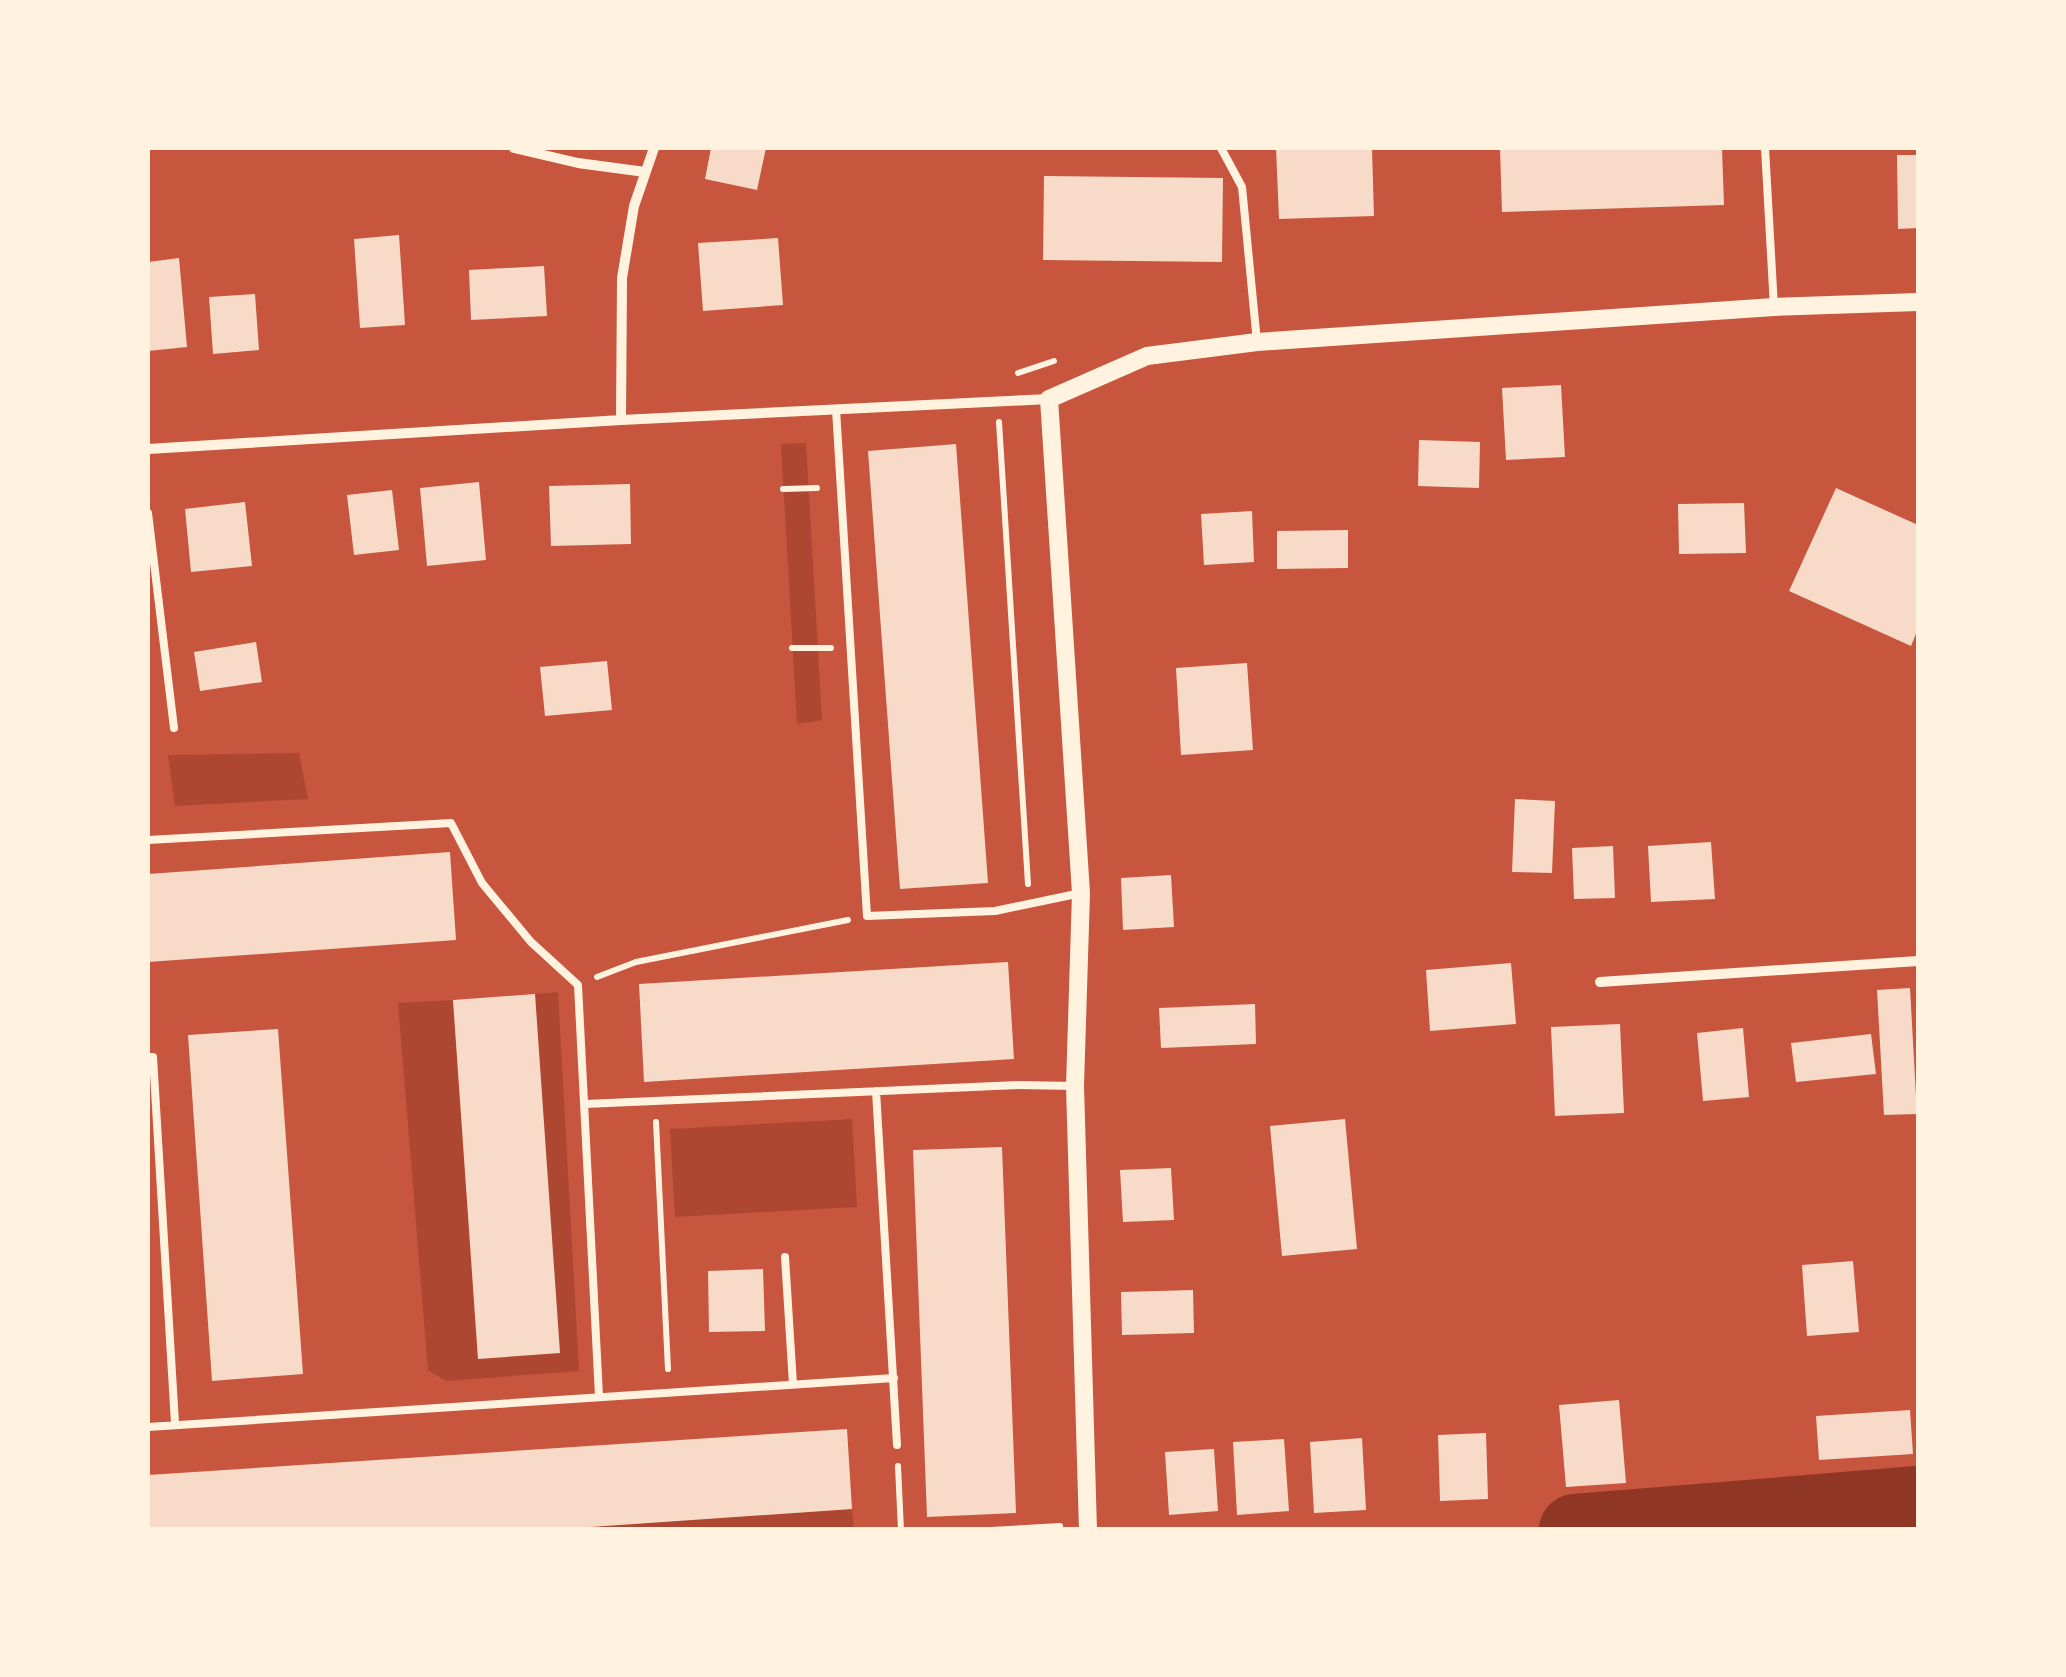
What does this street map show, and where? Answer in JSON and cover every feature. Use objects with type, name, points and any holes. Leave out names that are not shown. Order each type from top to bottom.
[{"type":"street","points":[[514,148],[578,164],[645,172]]},
{"type":"street","points":[[621,420],[622,278],[634,206],[654,148]]},
{"type":"street","points":[[148,449],[1050,399],[1147,356],[1257,342],[1774,307],[1918,302]]},
{"type":"street","points":[[1050,399],[1081,893],[1076,1086],[1088,1527]]},
{"type":"street","points":[[1600,982],[1918,961]]},
{"type":"lane","points":[[1222,148],[1242,187],[1257,342]]},
{"type":"lane","points":[[1765,148],[1774,307]]},
{"type":"lane","points":[[836,409],[867,916],[995,912],[1081,893]]},
{"type":"lane","points":[[148,513],[174,728]]},
{"type":"lane","points":[[148,840],[452,823],[482,883],[531,942],[578,985],[599,1396]]},
{"type":"lane","points":[[148,1058],[153,1058],[175,1423]]},
{"type":"lane","points":[[586,1104],[1076,1086]]},
{"type":"lane","points":[[876,1091],[897,1445]]},
{"type":"lane","points":[[785,1256],[793,1384]]},
{"type":"lane","points":[[148,1427],[894,1378]]},
{"type":"path","points":[[998,401],[1030,903]]},
{"type":"path","points":[[784,489],[839,488]]},
{"type":"path","points":[[792,648],[849,648]]},
{"type":"path","points":[[578,985],[636,962],[867,916]]},
{"type":"path","points":[[655,1100],[670,1392]]},
{"type":"path","points":[[897,1445],[901,1530]]},
{"type":"path","points":[[991,1530],[1088,1527]]},
{"type":"shaded area","points":[[806,443],[822,720],[797,724],[781,444]]},
{"type":"shaded area","points":[[299,753],[308,799],[175,806],[168,755]]},
{"type":"shaded area","points":[[558,992],[579,1371],[446,1381],[428,1370],[398,1003],[453,1000],[478,1358],[559,1353],[535,994]]},
{"type":"shaded area","points":[[852,1119],[857,1207],[675,1217],[670,1129]]},
{"type":"shaded area","points":[[852,1509],[854,1529],[546,1530]]},
{"type":"building","points":[[711,148],[766,148],[757,190],[705,179]]},
{"type":"building","points":[[1276,148],[1372,148],[1374,216],[1279,219]]},
{"type":"building","points":[[1500,148],[1722,148],[1724,205],[1502,212]]},
{"type":"building","points":[[1897,155],[1918,155],[1918,228],[1898,229]]},
{"type":"building","points":[[1044,176],[1223,178],[1222,262],[1043,260]]},
{"type":"building","points":[[399,235],[405,325],[360,328],[354,239]]},
{"type":"building","points":[[778,238],[783,305],[703,311],[698,243]]},
{"type":"building","points":[[179,258],[187,347],[148,351],[148,262]]},
{"type":"building","points":[[544,266],[547,316],[471,320],[469,270]]},
{"type":"building","points":[[255,294],[259,350],[213,354],[209,297]]},
{"type":"building","points":[[1561,385],[1565,457],[1506,460],[1502,388]]},
{"type":"building","points":[[1419,440],[1480,442],[1479,488],[1418,486]]},
{"type":"building","points":[[956,444],[988,883],[900,889],[868,451]]},
{"type":"building","points":[[479,482],[486,560],[427,566],[420,488]]},
{"type":"building","points":[[630,484],[631,544],[551,546],[549,486]]},
{"type":"building","points":[[1836,488],[1918,525],[1918,629],[1911,646],[1789,591]]},
{"type":"building","points":[[392,490],[399,550],[354,555],[347,495]]},
{"type":"building","points":[[245,502],[252,566],[191,572],[185,509]]},
{"type":"building","points":[[1744,503],[1746,553],[1679,554],[1678,504]]},
{"type":"building","points":[[1252,511],[1254,562],[1204,565],[1201,514]]},
{"type":"building","points":[[1348,530],[1348,568],[1277,569],[1277,531]]},
{"type":"building","points":[[256,642],[262,682],[200,691],[194,652]]},
{"type":"building","points":[[607,661],[612,710],[545,716],[540,667]]},
{"type":"building","points":[[1247,663],[1253,750],[1181,755],[1176,668]]},
{"type":"building","points":[[1515,799],[1555,801],[1552,873],[1512,872]]},
{"type":"building","points":[[1711,842],[1715,899],[1651,902],[1648,846]]},
{"type":"building","points":[[1613,846],[1615,898],[1574,899],[1572,848]]},
{"type":"building","points":[[450,852],[456,940],[148,962],[148,874]]},
{"type":"building","points":[[1171,875],[1174,927],[1123,930],[1121,878]]},
{"type":"building","points":[[1008,962],[1014,1059],[644,1082],[639,984]]},
{"type":"building","points":[[1511,963],[1516,1024],[1430,1031],[1426,970]]},
{"type":"building","points":[[1910,988],[1917,1114],[1884,1115],[1877,990]]},
{"type":"building","points":[[535,994],[560,1353],[478,1359],[453,1000]]},
{"type":"building","points":[[1255,1004],[1256,1044],[1161,1048],[1159,1008]]},
{"type":"building","points":[[1620,1024],[1624,1113],[1555,1116],[1551,1027]]},
{"type":"building","points":[[1743,1028],[1749,1097],[1703,1101],[1697,1033]]},
{"type":"building","points":[[278,1029],[303,1374],[212,1381],[188,1035]]},
{"type":"building","points":[[1871,1034],[1876,1074],[1796,1082],[1791,1043]]},
{"type":"building","points":[[1345,1119],[1357,1249],[1282,1256],[1270,1126]]},
{"type":"building","points":[[1002,1147],[1016,1513],[927,1517],[913,1150]]},
{"type":"building","points":[[1171,1168],[1174,1220],[1123,1222],[1120,1170]]},
{"type":"building","points":[[1853,1261],[1859,1332],[1807,1336],[1802,1265]]},
{"type":"building","points":[[763,1269],[765,1331],[709,1332],[708,1271]]},
{"type":"building","points":[[1193,1290],[1194,1333],[1122,1335],[1121,1292]]},
{"type":"building","points":[[1619,1400],[1626,1483],[1566,1487],[1559,1405]]},
{"type":"building","points":[[1910,1410],[1913,1454],[1819,1460],[1816,1416]]},
{"type":"building","points":[[847,1429],[852,1509],[547,1530],[148,1530],[148,1475]]},
{"type":"building","points":[[1486,1433],[1488,1499],[1440,1501],[1438,1435]]},
{"type":"building","points":[[1362,1438],[1366,1510],[1314,1513],[1310,1442]]},
{"type":"building","points":[[1284,1439],[1289,1511],[1237,1515],[1233,1442]]},
{"type":"building","points":[[1214,1449],[1218,1511],[1169,1515],[1165,1452]]},
{"type":"waterway","points":[[1575,1530],[1918,1502]]}]
